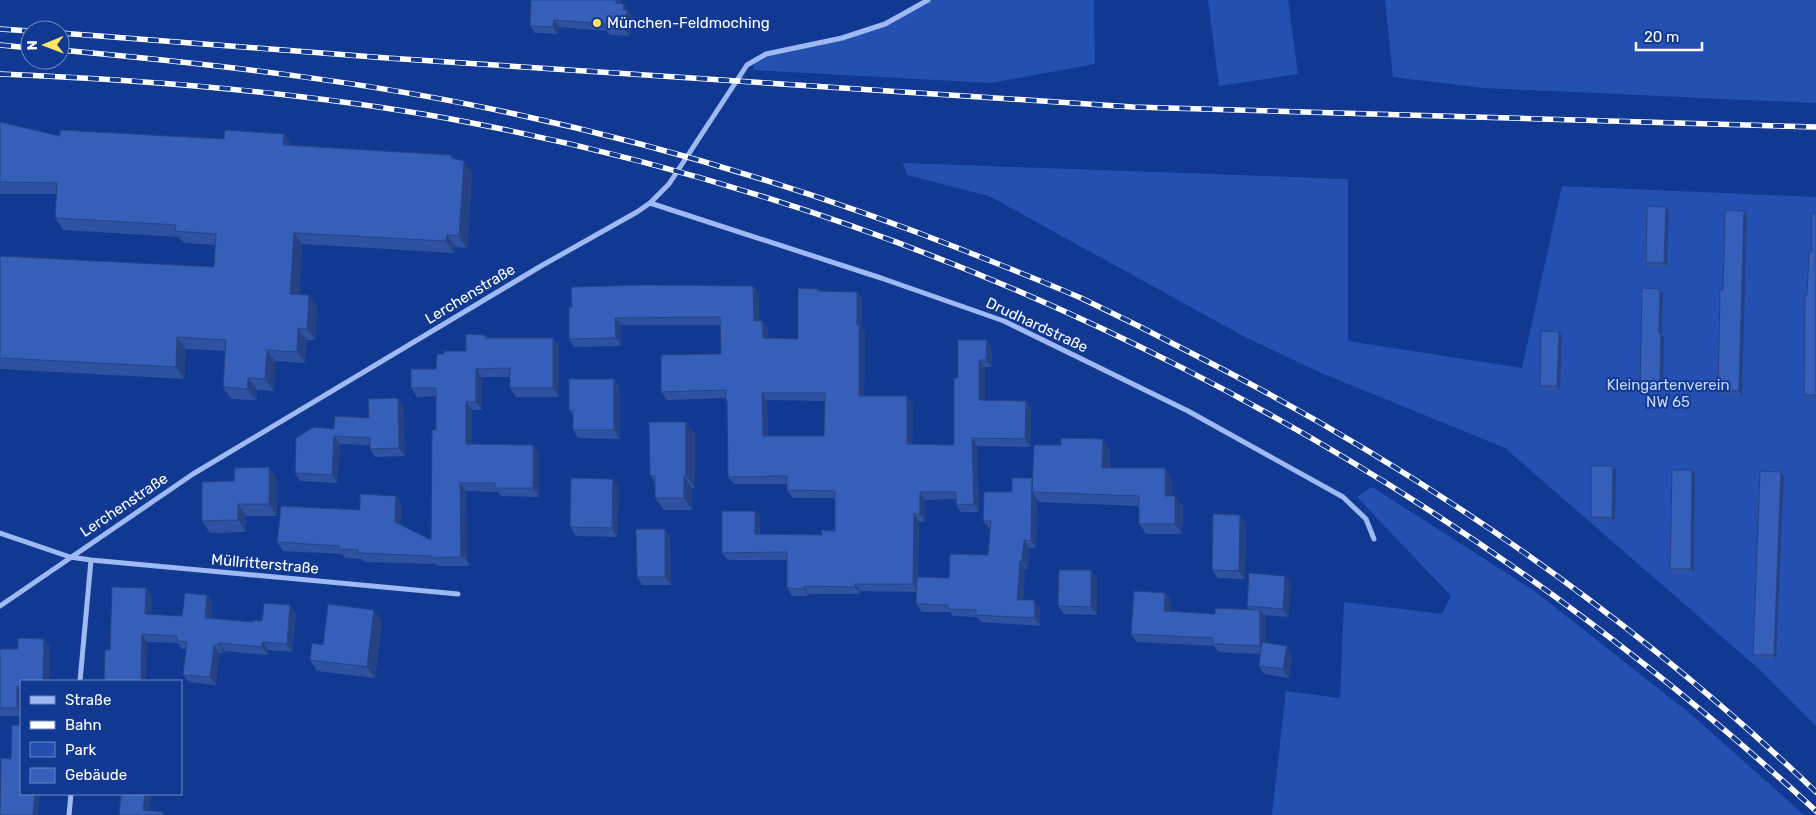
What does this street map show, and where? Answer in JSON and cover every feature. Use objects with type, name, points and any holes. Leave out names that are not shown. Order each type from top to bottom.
[{"type":"street","name":"Lerchenstraße","points":[[0,606],[194,474],[541,266],[650,203],[669,184],[747,65],[766,54],[842,38],[885,24],[928,0]]},
{"type":"street","name":"Drudhardstraße","points":[[650,203],[880,278],[1004,321],[1188,411],[1343,497],[1366,519],[1374,539]]},
{"type":"street","name":"Müllritterstraße","points":[[0,533],[70,557],[91,560],[458,594]]},
{"type":"street","points":[[80,680],[91,560]]},
{"type":"street","points":[[69,815],[70,795]]},
{"type":"green space","points":[[926,0],[1094,0],[1095,64],[991,83],[753,70],[757,56],[875,30]]},
{"type":"green space","points":[[1208,0],[1288,0],[1298,74],[1219,86]]},
{"type":"green space","points":[[1385,0],[1816,0],[1816,103],[1483,88],[1393,77]]},
{"type":"green space","name":"Kleingartenverein NW 65","points":[[903,163],[1348,179],[1348,341],[1522,368],[1562,186],[1816,197],[1816,726],[1760,670],[1505,448],[1319,372],[1247,338],[989,196],[907,175]]},
{"type":"green space","points":[[1372,487],[1533,590],[1692,715],[1804,815],[1272,815],[1286,691],[1340,698],[1344,602],[1442,614],[1451,596],[1357,497]]},
{"type":"building","points":[[531,0],[616,0],[616,3],[624,4],[623,10],[627,10],[624,29],[605,28],[605,24],[554,20],[553,27],[530,26]]},
{"type":"building","points":[[0,122],[60,136],[60,130],[224,139],[225,130],[284,134],[283,145],[451,155],[451,158],[464,161],[459,236],[447,235],[446,241],[294,233],[290,294],[309,295],[307,329],[298,328],[297,352],[267,350],[265,379],[248,378],[247,389],[223,387],[226,340],[177,337],[176,367],[0,358],[0,256],[214,267],[216,234],[175,231],[176,225],[55,218],[57,183],[0,182]]},
{"type":"building","points":[[1647,206],[1666,207],[1664,263],[1646,263]]},
{"type":"building","points":[[1725,210],[1744,211],[1739,391],[1718,391],[1720,290],[1723,290]]},
{"type":"building","points":[[1812,213],[1816,213],[1816,395],[1804,395],[1805,295],[1807,295],[1809,252],[1812,252]]},
{"type":"building","points":[[645,285],[753,286],[754,321],[762,321],[763,338],[798,339],[798,288],[818,289],[818,291],[857,292],[859,396],[907,396],[907,444],[954,445],[954,378],[958,378],[958,340],[987,340],[986,360],[979,360],[979,400],[1026,401],[1025,439],[972,438],[974,504],[956,505],[956,492],[920,492],[920,514],[914,514],[913,584],[855,584],[855,587],[804,586],[804,589],[787,588],[787,552],[722,553],[722,511],[755,511],[755,534],[822,535],[821,530],[835,531],[835,491],[787,490],[787,476],[728,477],[726,390],[661,392],[661,355],[721,354],[720,317],[615,318],[616,338],[569,339],[569,307],[572,307],[571,287]],"holes":[[[762,393],[825,393],[824,436],[763,436]]]},
{"type":"building","points":[[1642,288],[1660,289],[1660,387],[1640,387]]},
{"type":"building","points":[[1541,331],[1559,332],[1557,386],[1540,386]]},
{"type":"building","points":[[466,334],[485,335],[485,338],[553,338],[553,388],[510,388],[510,368],[476,369],[476,402],[466,402],[466,444],[533,445],[533,488],[495,488],[495,483],[460,483],[461,556],[464,557],[431,558],[431,556],[358,553],[358,550],[339,549],[339,546],[277,542],[281,506],[360,510],[360,494],[396,496],[395,522],[431,540],[432,430],[436,430],[436,388],[411,388],[411,369],[436,369],[437,354],[444,354],[444,351],[466,351]]},
{"type":"building","points":[[569,379],[614,379],[614,430],[573,430],[573,411],[569,410]]},
{"type":"building","points":[[398,398],[399,448],[370,449],[370,438],[334,436],[332,475],[295,473],[296,438],[314,427],[334,429],[335,416],[369,418],[368,399]]},
{"type":"building","points":[[649,422],[686,422],[684,498],[655,498],[655,476],[650,475]]},
{"type":"building","points":[[1061,438],[1103,439],[1102,468],[1165,468],[1165,496],[1175,496],[1175,524],[1139,524],[1139,496],[1032,492],[1034,445],[1061,445]]},
{"type":"building","points":[[1591,466],[1613,466],[1612,518],[1591,517]]},
{"type":"building","points":[[269,467],[269,504],[238,504],[238,520],[202,521],[202,482],[234,481],[235,468]]},
{"type":"building","points":[[1672,470],[1692,470],[1691,569],[1670,569]]},
{"type":"building","points":[[1760,471],[1781,472],[1774,655],[1753,655]]},
{"type":"building","points":[[571,478],[613,479],[612,528],[570,527]]},
{"type":"building","points":[[1012,478],[1032,478],[1031,541],[1024,540],[1022,561],[1020,561],[1017,600],[1034,600],[1035,618],[976,615],[976,610],[948,609],[948,605],[916,604],[917,577],[949,578],[950,554],[988,555],[991,521],[983,521],[984,492],[1012,492]]},
{"type":"building","points":[[1213,514],[1240,515],[1239,571],[1212,570]]},
{"type":"building","points":[[636,529],[665,529],[665,577],[637,577]]},
{"type":"building","points":[[1059,570],[1091,570],[1091,607],[1058,606]]},
{"type":"building","points":[[1249,573],[1285,576],[1283,609],[1247,606]]},
{"type":"building","points":[[112,587],[146,588],[145,614],[182,616],[185,593],[207,595],[205,618],[262,621],[264,603],[290,605],[287,644],[263,642],[262,647],[219,643],[219,645],[214,645],[210,677],[183,675],[187,642],[177,641],[177,636],[142,634],[141,680],[104,680],[105,650],[110,650]]},
{"type":"building","points":[[1134,591],[1165,593],[1164,611],[1215,614],[1215,608],[1260,610],[1260,646],[1213,644],[1213,638],[1131,634]]},
{"type":"building","points":[[328,604],[374,610],[367,667],[310,660],[312,643],[323,645]]},
{"type":"building","points":[[18,638],[44,639],[43,680],[20,680],[20,686],[17,686],[17,708],[0,708],[0,649],[18,649]]},
{"type":"building","points":[[1262,642],[1287,646],[1283,669],[1259,666]]},
{"type":"building","points":[[12,725],[20,725],[20,795],[35,795],[33,815],[0,815],[1,758],[11,759]]},
{"type":"building","points":[[121,795],[145,795],[143,810],[163,812],[163,815],[119,815]]},
{"type":"railway","points":[[0,29],[20,30]]},
{"type":"railway","points":[[70,34],[387,58],[1133,107],[1816,127]]},
{"type":"railway","points":[[0,45],[20,47]]},
{"type":"railway","points":[[70,51],[175,61],[345,83],[459,102],[572,127],[742,173],[853,209],[963,250],[1066,292],[1152,333],[1279,400],[1362,447],[1442,497],[1598,607],[1673,666],[1746,727],[1816,792]]},
{"type":"railway","points":[[0,74],[170,84],[283,94],[451,119],[642,162],[827,218],[1008,287],[1182,368],[1351,461],[1513,567],[1668,683],[1816,811]]},
{"type":"place","name":"München-Feldmoching","points":[[597,23]]}]
